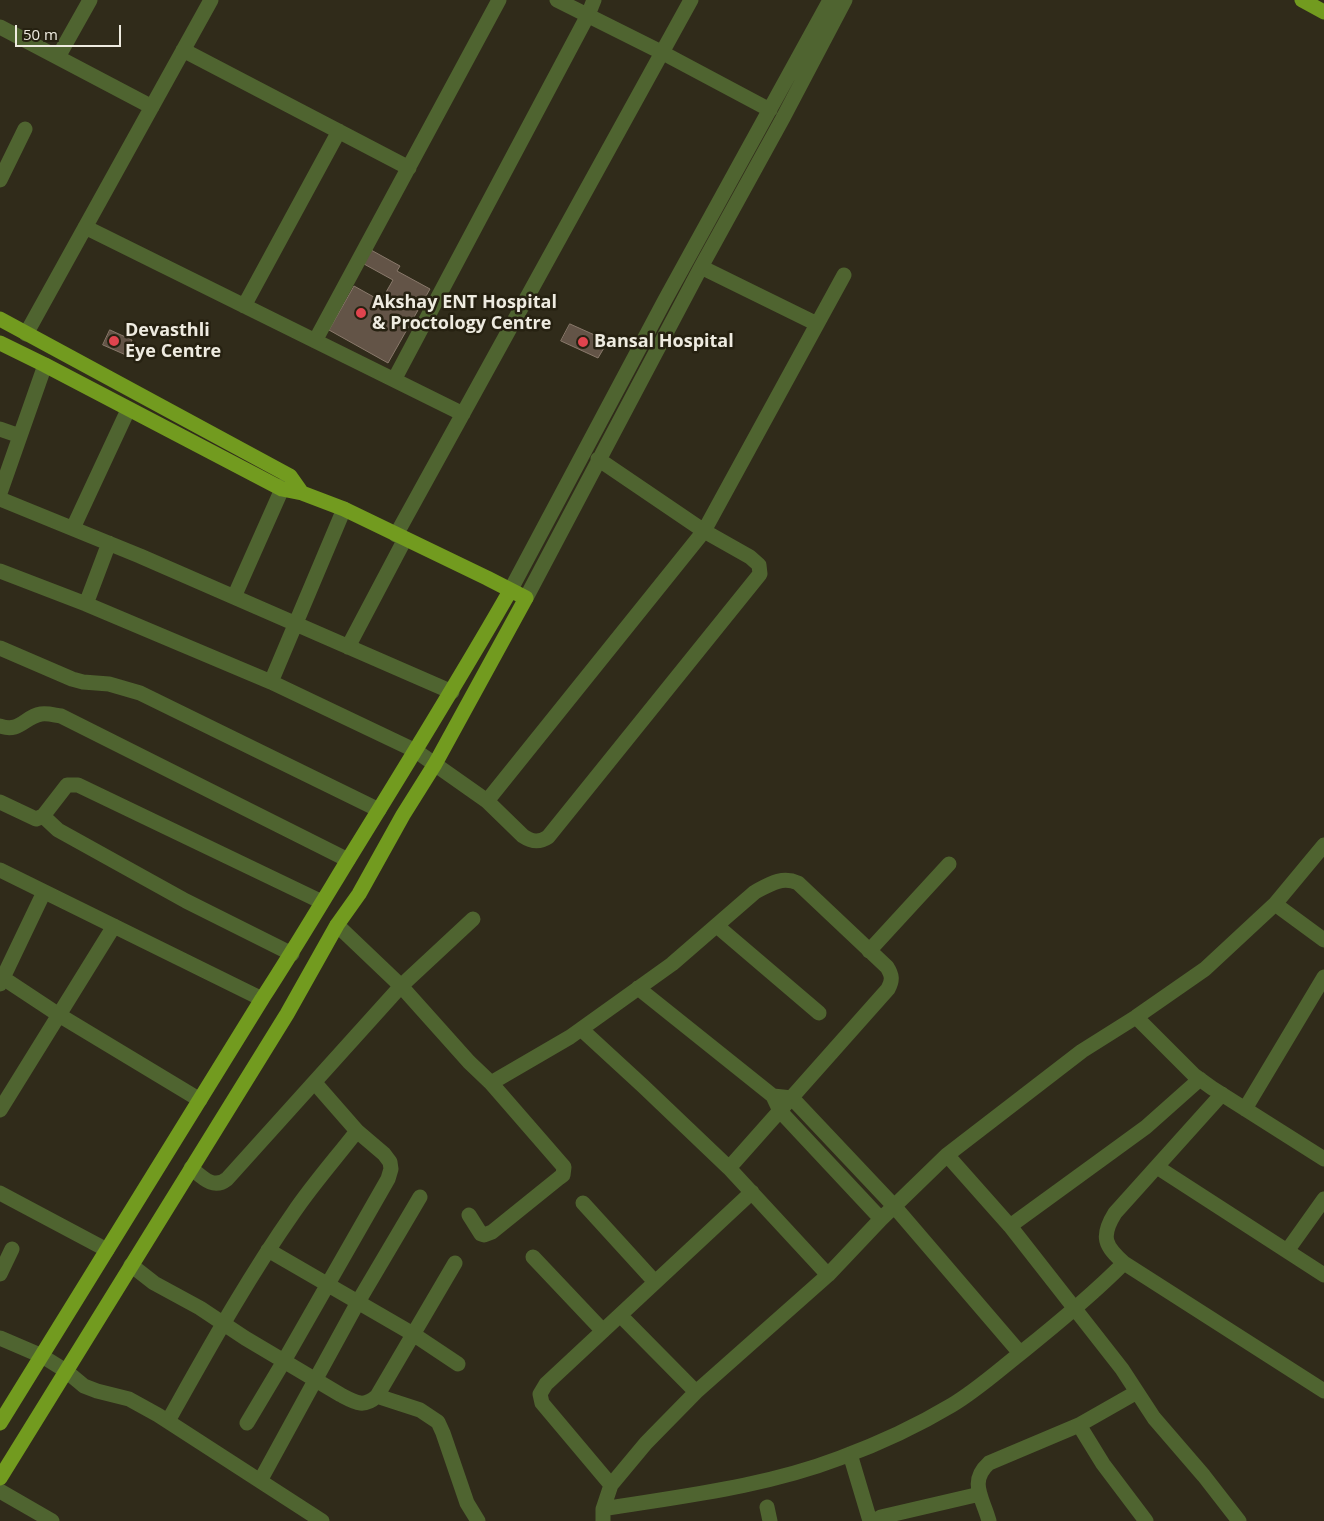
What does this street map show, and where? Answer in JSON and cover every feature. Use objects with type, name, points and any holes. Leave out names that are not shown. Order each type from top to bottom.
[{"type":"main road","points":[[1302,0],[1324,12]]},
{"type":"main road","points":[[0,320],[290,476],[302,493]]},
{"type":"main road","points":[[0,343],[282,489],[302,493],[344,509],[526,598],[436,764],[404,815],[359,894],[338,925],[286,1014],[0,1478]]},
{"type":"main road","points":[[0,1423],[262,999],[292,954],[452,692],[510,590]]},
{"type":"street","points":[[58,57],[90,0]]},
{"type":"street","points":[[26,334],[211,0]]},
{"type":"street","points":[[316,341],[499,0]]},
{"type":"street","points":[[557,0],[663,53],[770,110]]},
{"type":"street","points":[[394,380],[588,15],[594,0]]},
{"type":"street","points":[[348,647],[462,414],[691,0]]},
{"type":"street","points":[[510,590],[638,350],[830,0]]},
{"type":"street","points":[[526,598],[598,459],[845,0]]},
{"type":"street","points":[[0,27],[152,107]]},
{"type":"street","points":[[183,50],[409,168]]},
{"type":"street","points":[[0,180],[26,129]]},
{"type":"street","points":[[244,306],[339,131]]},
{"type":"street","points":[[85,227],[462,414]]},
{"type":"street","points":[[701,267],[817,324]]},
{"type":"street","points":[[487,801],[704,531],[844,275]]},
{"type":"street","points":[[0,493],[45,365]]},
{"type":"street","points":[[73,528],[128,410]]},
{"type":"street","points":[[0,429],[20,436]]},
{"type":"street","points":[[0,572],[86,604],[270,682],[416,751],[487,801],[530,840],[540,841],[548,837],[758,578],[760,569],[759,564],[750,556],[704,531],[598,459]]},
{"type":"street","points":[[234,597],[282,489],[290,476]]},
{"type":"street","points":[[0,499],[109,543],[452,692]]},
{"type":"street","points":[[270,682],[344,509]]},
{"type":"street","points":[[86,604],[109,543]]},
{"type":"street","points":[[0,648],[72,679],[109,684],[140,693],[379,810]]},
{"type":"street","points":[[0,726],[16,728],[40,714],[61,716],[348,860]]},
{"type":"street","points":[[0,802],[36,819],[43,816],[63,787],[70,784],[78,785],[322,902]]},
{"type":"street","points":[[43,816],[58,830],[186,901],[292,954]]},
{"type":"street","points":[[1114,1272],[1075,1309],[988,1379],[953,1404],[886,1439],[850,1454],[795,1472],[603,1515],[611,1485],[646,1443],[696,1392],[828,1275],[881,1219],[947,1155],[1082,1051],[1136,1017],[1205,969],[1275,904],[1324,845]]},
{"type":"street","points":[[869,951],[949,864]]},
{"type":"street","points":[[0,870],[262,999]]},
{"type":"street","points":[[488,1079],[581,1029],[672,964],[755,892],[771,883],[791,880],[798,883],[887,967],[892,976],[891,982],[882,996],[729,1168]]},
{"type":"street","points":[[44,892],[1,981],[200,1100]]},
{"type":"street","points":[[1275,904],[1324,940]]},
{"type":"street","points":[[191,1168],[208,1182],[214,1184],[223,1183],[316,1083],[401,986],[473,919]]},
{"type":"street","points":[[338,925],[401,986],[469,1062],[488,1079],[560,1161],[564,1170],[560,1178],[488,1234],[481,1234],[469,1215]]},
{"type":"street","points":[[0,1110],[114,926]]},
{"type":"street","points":[[717,926],[819,1013]]},
{"type":"street","points":[[1245,1109],[1324,977]]},
{"type":"street","points":[[638,988],[773,1096],[780,1111],[881,1219]]},
{"type":"street","points":[[1136,1017],[1200,1079],[1324,1159]]},
{"type":"street","points":[[581,1029],[729,1168],[828,1275]]},
{"type":"street","points":[[1010,1226],[1146,1127],[1200,1079]]},
{"type":"street","points":[[247,1423],[388,1179],[390,1162],[384,1154],[358,1131],[316,1083]]},
{"type":"street","points":[[1114,1272],[1110,1250],[1106,1241],[1106,1232],[1115,1214],[1222,1094]]},
{"type":"street","points":[[773,1096],[792,1098],[894,1206],[1020,1354]]},
{"type":"street","points":[[168,1421],[222,1323],[268,1250],[295,1211],[358,1131]]},
{"type":"street","points":[[947,1155],[1010,1226],[1122,1369],[1154,1418],[1204,1476],[1239,1521]]},
{"type":"street","points":[[1157,1166],[1324,1275]]},
{"type":"street","points":[[611,1485],[542,1403],[540,1394],[546,1384],[752,1192]]},
{"type":"street","points":[[0,1193],[107,1250]]},
{"type":"street","points":[[260,1481],[358,1302],[420,1197]]},
{"type":"street","points":[[1287,1251],[1324,1199]]},
{"type":"street","points":[[583,1203],[655,1282]]},
{"type":"street","points":[[0,1274],[12,1249]]},
{"type":"street","points":[[268,1250],[413,1334],[458,1364]]},
{"type":"street","points":[[533,1257],[602,1331]]},
{"type":"street","points":[[131,1265],[154,1283],[200,1308],[316,1380],[360,1403],[371,1402],[377,1396],[455,1263]]},
{"type":"street","points":[[1114,1272],[1324,1391]]},
{"type":"street","points":[[620,1314],[696,1392]]},
{"type":"street","points":[[0,1338],[42,1356],[66,1371],[84,1386],[130,1399],[168,1421],[322,1521]]},
{"type":"street","points":[[989,1521],[980,1494],[978,1477],[989,1463],[1079,1425],[1137,1392]]},
{"type":"street","points":[[377,1396],[420,1410],[438,1422],[467,1503],[478,1521]]},
{"type":"street","points":[[1079,1425],[1103,1464],[1146,1521]]},
{"type":"street","points":[[850,1454],[872,1521],[881,1517],[980,1494]]},
{"type":"street","points":[[0,1491],[52,1521]]},
{"type":"building","points":[[371,250],[400,266],[397,271],[430,289],[388,363],[329,330],[354,286],[381,301],[393,280],[364,264]]},
{"type":"building","points":[[570,324],[608,341],[598,358],[561,341]]},
{"type":"building","points":[[110,330],[132,340],[126,355],[103,345]]},
{"type":"place","name":"Akshay ENT Hospital & Proctology Centre","points":[[361,313]]},
{"type":"place","name":"Devasthli Eye Centre","points":[[114,341]]},
{"type":"place","name":"Bansal Hospital","points":[[583,342]]}]
